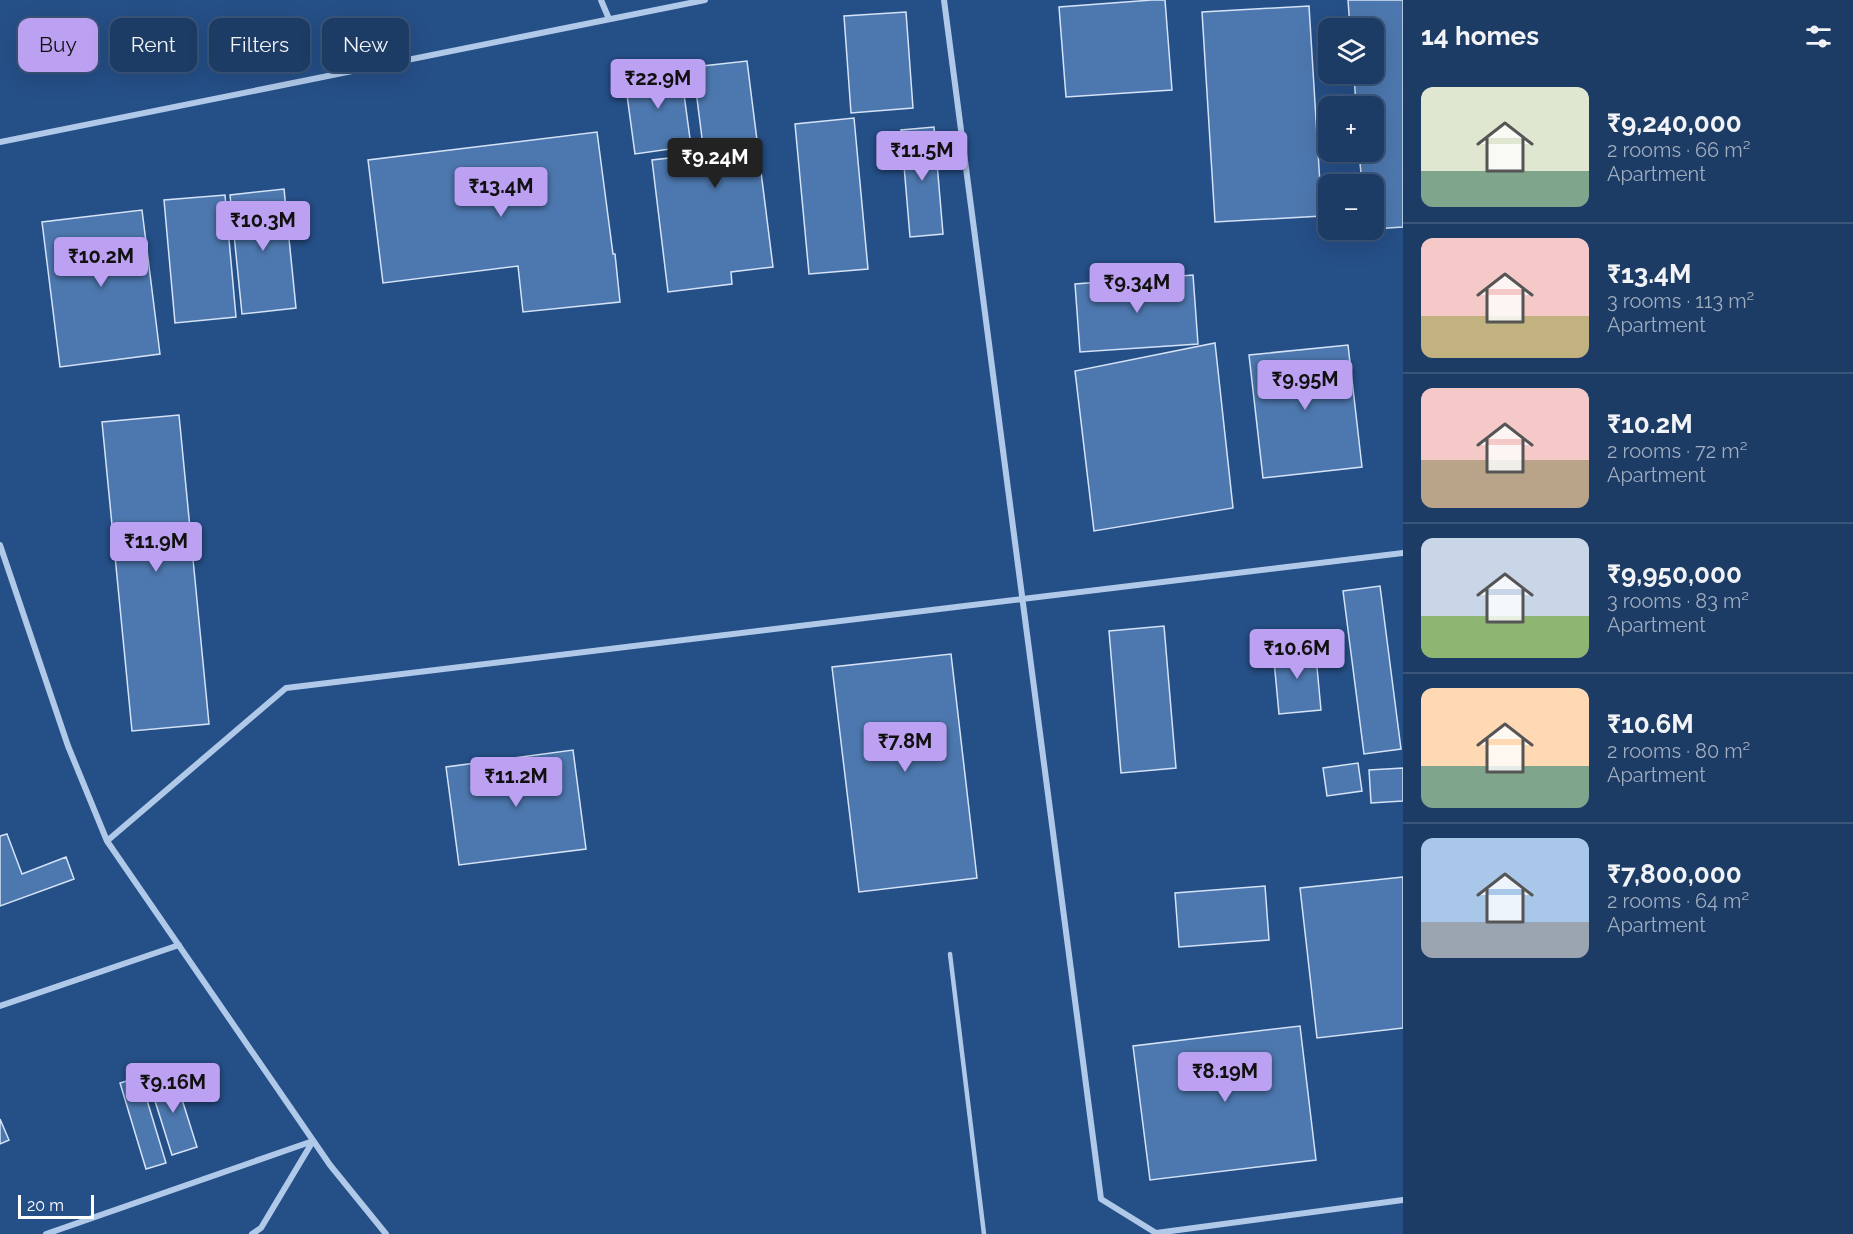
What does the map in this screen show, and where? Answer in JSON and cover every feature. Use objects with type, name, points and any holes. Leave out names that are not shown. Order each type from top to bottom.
[{"type":"street","points":[[601,0],[609,19]]},
{"type":"street","points":[[0,142],[705,0]]},
{"type":"street","points":[[944,0],[1101,1199],[1156,1233],[1403,1200]]},
{"type":"street","points":[[0,544],[68,746],[107,841],[330,1165],[386,1234]]},
{"type":"street","points":[[107,841],[286,688],[1403,553]]},
{"type":"street","points":[[0,1006],[178,945]]},
{"type":"street","points":[[252,1234],[263,1231],[313,1141]]},
{"type":"street","points":[[45,1234],[313,1141]]},
{"type":"lane","points":[[951,954],[984,1234]]},
{"type":"building","points":[[1165,0],[1172,90],[1066,97],[1059,7]]},
{"type":"building","points":[[1348,0],[1403,0],[1403,227],[1384,228],[1384,174],[1361,174],[1360,162],[1384,162],[1384,96],[1355,96],[1355,84],[1384,84],[1384,18],[1349,18]]},
{"type":"building","points":[[1309,6],[1319,174],[1318,216],[1215,222],[1202,12]]},
{"type":"building","points":[[906,12],[913,108],[851,113],[844,16]]},
{"type":"building","points":[[747,61],[773,267],[731,272],[732,284],[668,292],[652,160],[704,154],[693,67]]},
{"type":"building","points":[[680,65],[691,146],[635,154],[624,73]]},
{"type":"building","points":[[854,118],[868,269],[809,274],[795,124]]},
{"type":"building","points":[[934,127],[943,234],[910,237],[901,130]]},
{"type":"building","points":[[597,132],[620,302],[523,312],[518,266],[383,283],[368,160]]},
{"type":"building","points":[[284,189],[296,308],[242,314],[230,195]]},
{"type":"building","points":[[225,195],[236,317],[175,323],[164,200]]},
{"type":"building","points":[[142,210],[160,354],[60,367],[42,222]]},
{"type":"building","points":[[1193,275],[1198,344],[1080,352],[1075,284]]},
{"type":"building","points":[[1215,343],[1233,508],[1094,531],[1075,371]]},
{"type":"building","points":[[1348,345],[1362,467],[1263,478],[1249,355]]},
{"type":"building","points":[[179,415],[209,724],[132,731],[102,422]]},
{"type":"building","points":[[1380,586],[1401,749],[1364,754],[1343,591]]},
{"type":"building","points":[[1164,626],[1176,768],[1121,773],[1109,631]]},
{"type":"building","points":[[1315,646],[1321,710],[1279,714],[1273,650]]},
{"type":"building","points":[[951,654],[977,878],[859,892],[832,667]]},
{"type":"building","points":[[573,750],[586,849],[459,865],[446,767]]},
{"type":"building","points":[[1358,763],[1362,791],[1327,796],[1323,768]]},
{"type":"building","points":[[1403,768],[1403,801],[1371,803],[1369,770]]},
{"type":"building","points":[[7,834],[22,874],[66,857],[74,879],[0,906],[0,836]]},
{"type":"building","points":[[1403,877],[1403,1028],[1317,1038],[1300,888]]},
{"type":"building","points":[[1265,886],[1269,940],[1179,947],[1175,893]]},
{"type":"building","points":[[1300,1026],[1316,1160],[1150,1180],[1133,1046]]},
{"type":"building","points":[[174,1074],[197,1147],[172,1155],[149,1082]]},
{"type":"building","points":[[140,1077],[166,1163],[146,1169],[120,1083]]},
{"type":"building","points":[[0,1119],[9,1140],[0,1144]]}]
